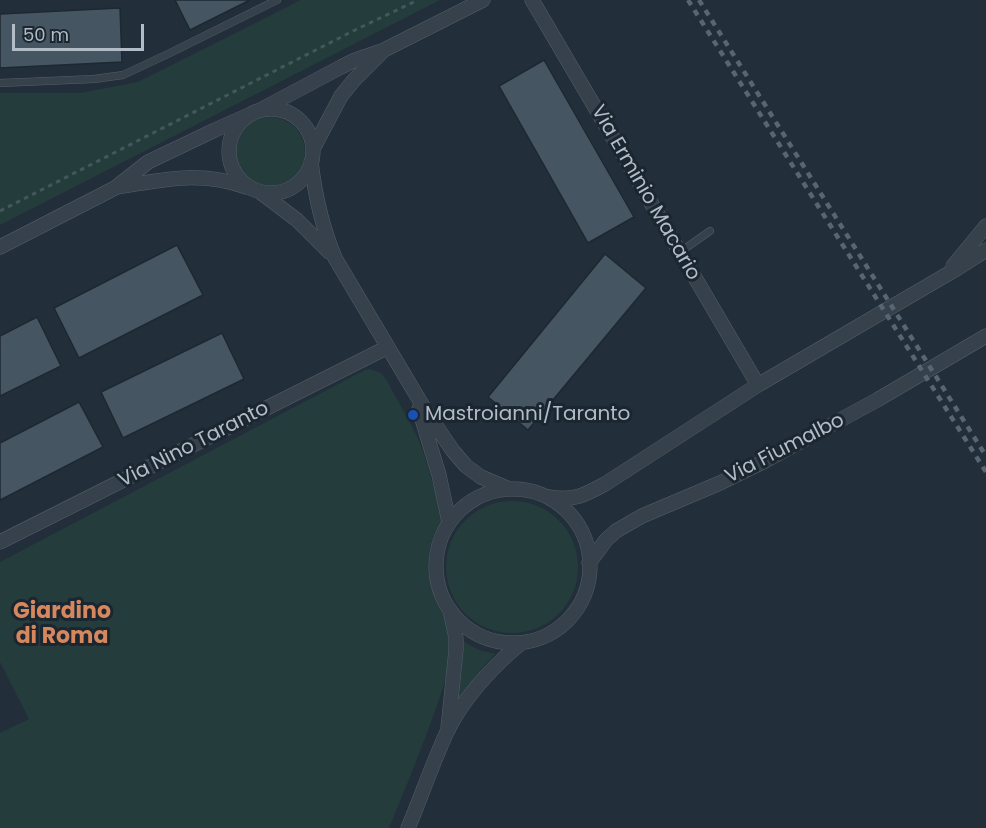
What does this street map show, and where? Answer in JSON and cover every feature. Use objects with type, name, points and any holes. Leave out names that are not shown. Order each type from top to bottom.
[{"type":"street","points":[[0,247],[115,188],[148,162],[254,113],[341,66],[384,50],[483,0]]},
{"type":"street","name":"Via Erminio Macario","points":[[532,0],[758,385]]},
{"type":"street","points":[[115,188],[188,177],[219,178],[256,190],[276,193],[292,188],[304,177],[340,96],[384,50]]},
{"type":"street","points":[[335,258],[303,225],[277,204],[245,184],[233,170],[229,152],[230,143],[237,126],[254,113],[266,110],[283,111],[298,119],[308,132],[318,206],[335,258],[447,442],[466,466],[481,477],[509,489]]},
{"type":"street","points":[[946,275],[986,226]]},
{"type":"street","points":[[549,497],[561,506],[576,525],[586,548],[589,563],[586,590],[580,604],[564,625],[549,634],[521,643],[491,640],[472,632],[464,626],[450,608],[439,586],[436,563],[442,537],[449,522],[466,504],[493,491],[509,489],[529,490],[562,499],[571,499],[592,490],[634,466],[758,385],[986,250]]},
{"type":"street","name":"Via Fiumalbo","points":[[589,563],[606,540],[616,531],[642,516],[765,461],[877,400],[986,336]]},
{"type":"street","name":"Via Nino Taranto","points":[[0,542],[388,347]]},
{"type":"street","points":[[413,389],[439,476],[449,522]]},
{"type":"street","points":[[447,733],[456,650],[450,608]]},
{"type":"street","points":[[408,828],[447,733],[463,705],[484,678],[521,643]]},
{"type":"lane","points":[[0,83],[94,79],[123,75],[277,0]]},
{"type":"lane","points":[[680,252],[710,231]]},
{"type":"path","points":[[0,211],[418,0]]},
{"type":"green space","points":[[301,0],[440,0],[0,225],[0,93],[80,93],[138,82]]},
{"type":"green space","points":[[270,117],[283,120],[295,127],[302,139],[305,152],[302,165],[295,177],[283,184],[270,187],[257,184],[245,177],[238,165],[235,152],[238,139],[245,127],[257,120]]},
{"type":"green space","points":[[370,369],[381,373],[386,379],[417,436],[444,519],[434,536],[429,561],[433,585],[449,633],[450,645],[448,666],[440,696],[389,828],[0,828],[0,733],[29,719],[0,662],[0,562]]},
{"type":"green space","points":[[512,501],[537,506],[559,520],[573,542],[578,567],[573,592],[559,614],[537,628],[512,633],[487,628],[465,614],[451,592],[446,567],[451,542],[465,520],[487,506]]},
{"type":"green space","points":[[462,641],[479,650],[495,654],[458,700]]},
{"type":"building","points":[[175,0],[250,0],[190,30]]},
{"type":"building","points":[[120,8],[122,62],[0,68],[0,14]]},
{"type":"building","points":[[544,60],[634,217],[588,243],[499,86]]},
{"type":"building","points":[[177,245],[203,295],[79,358],[54,308]]},
{"type":"building","points":[[605,254],[646,288],[528,430],[488,397]]},
{"type":"building","points":[[37,317],[61,366],[0,396],[0,336]]},
{"type":"building","points":[[222,333],[244,379],[123,438],[101,392]]},
{"type":"building","points":[[79,402],[103,447],[0,500],[0,443]]},
{"type":"railway","points":[[688,0],[986,472]]},
{"type":"railway","points":[[699,0],[986,456]]},
{"type":"place","name":"Mastroianni/Taranto","points":[[413,415]]},
{"type":"district","name":"Giardino di Roma","points":[[62,624]]}]
